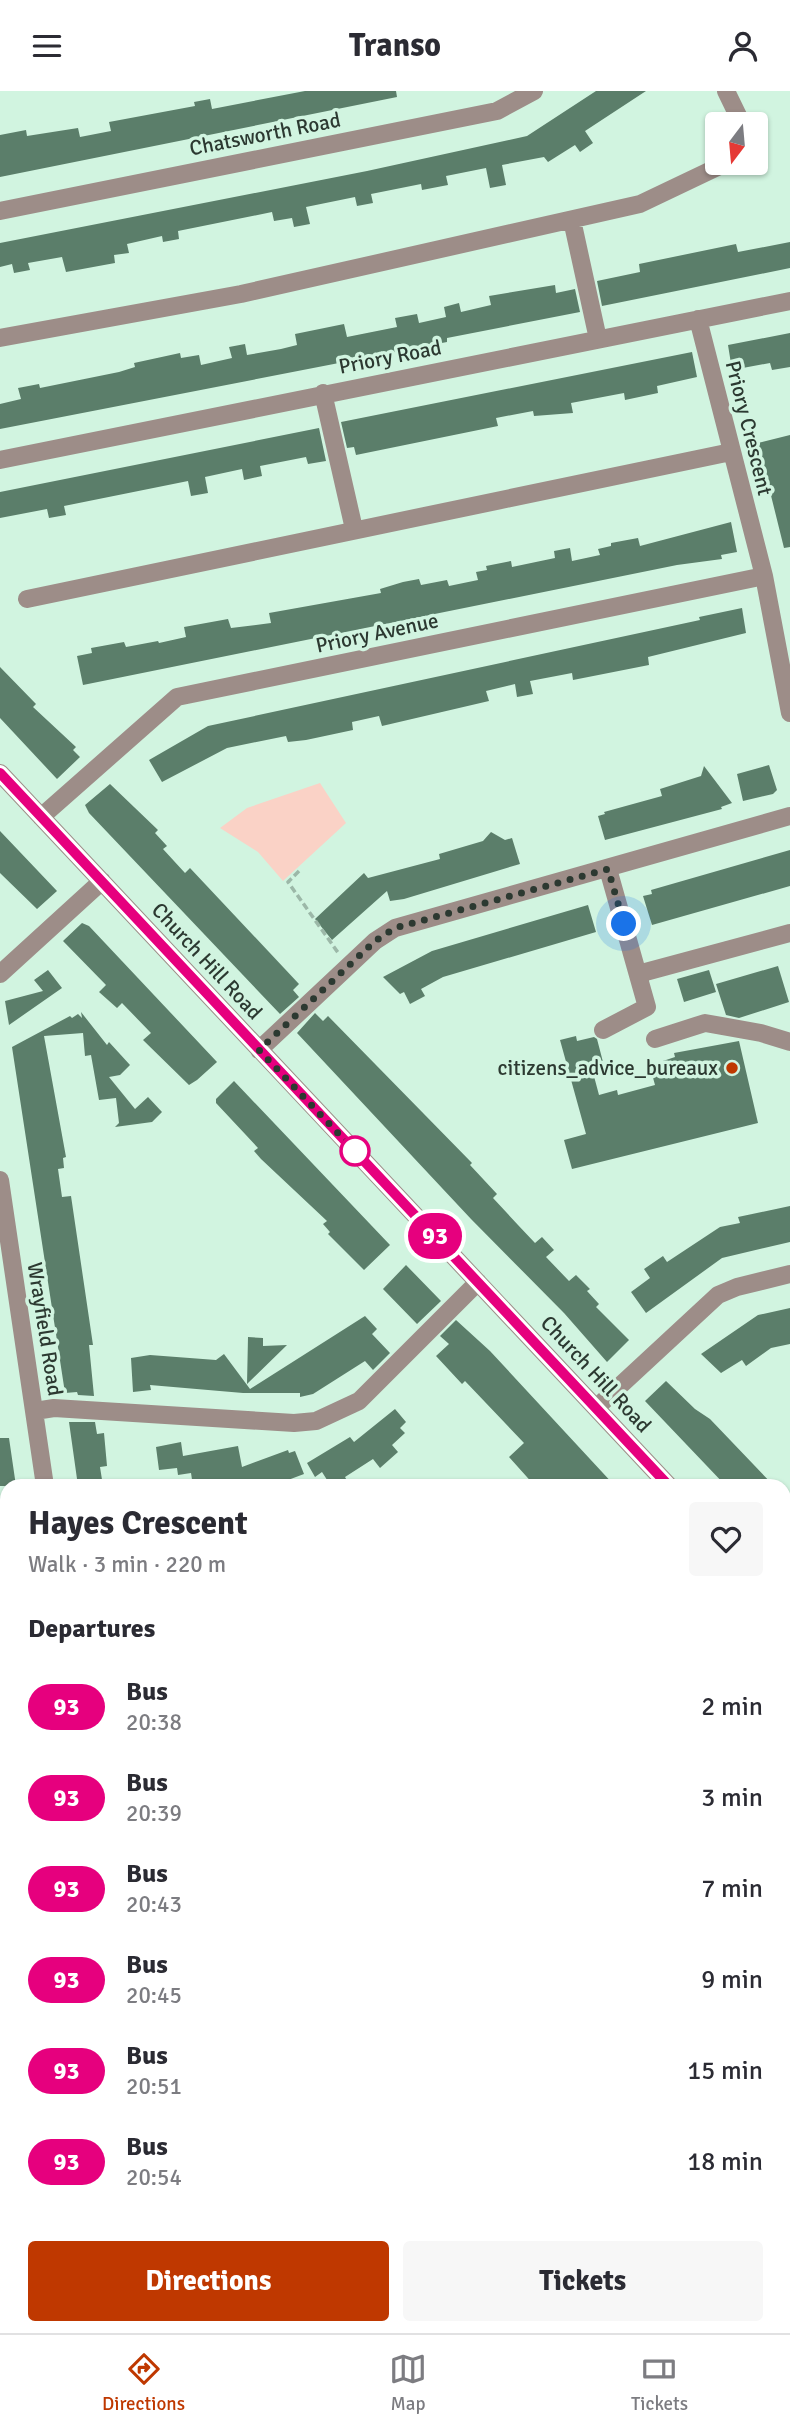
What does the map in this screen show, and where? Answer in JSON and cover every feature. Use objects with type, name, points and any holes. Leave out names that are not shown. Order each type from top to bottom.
[{"type":"street","name":"Chatsworth Road","points":[[0,211],[497,111],[516,96],[534,91]]},
{"type":"street","points":[[726,91],[736,112]]},
{"type":"street","points":[[0,338],[241,294],[572,220],[639,204],[705,173]]},
{"type":"street","points":[[572,220],[598,339]]},
{"type":"street","name":"Priory Road","points":[[0,460],[790,301]]},
{"type":"street","name":"Priory Crescent","points":[[698,319],[785,654],[790,713]]},
{"type":"street","points":[[323,393],[354,529]]},
{"type":"street","points":[[27,599],[731,452]]},
{"type":"street","name":"Priory Avenue","points":[[41,817],[177,697],[764,576]]},
{"type":"street","name":"Church Hill Road","points":[[0,773],[662,1479]]},
{"type":"street","points":[[259,1050],[375,941],[395,928],[790,816]]},
{"type":"street","points":[[603,1030],[647,1007],[608,869]]},
{"type":"street","points":[[0,974],[102,881]]},
{"type":"street","points":[[638,974],[790,933]]},
{"type":"street","points":[[655,1039],[705,1023],[761,1033],[790,1042]]},
{"type":"street","name":"Wrayfield Road","points":[[0,1180],[45,1479]]},
{"type":"street","points":[[596,1408],[718,1296],[737,1287],[790,1274]]},
{"type":"street","points":[[35,1411],[54,1408],[294,1423],[316,1421],[359,1401],[478,1282]]},
{"type":"path","points":[[299,871],[288,882],[348,968]]},
{"type":"shaded area","points":[[320,783],[346,823],[283,881],[258,852],[220,828],[247,808]]},
{"type":"building","points":[[305,91],[396,91],[397,97],[0,177],[0,135],[26,130],[27,136],[78,128],[80,137],[111,131],[109,122],[195,106],[194,102],[210,99],[212,109]]},
{"type":"building","points":[[596,91],[646,91],[585,131],[593,143],[580,152],[575,145],[548,162],[544,157],[502,165],[506,185],[490,188],[486,168],[446,176],[448,185],[422,190],[421,184],[371,194],[373,203],[357,206],[355,197],[306,207],[310,224],[294,227],[292,218],[274,221],[272,212],[178,231],[179,239],[163,242],[162,236],[127,244],[129,253],[114,255],[115,263],[66,272],[62,257],[28,263],[30,270],[14,273],[12,264],[0,267],[0,243],[367,171],[527,136]]},
{"type":"building","points":[[790,242],[790,268],[602,306],[597,281],[640,272],[639,264],[736,244],[738,252]]},
{"type":"building","points":[[555,285],[556,293],[575,289],[580,312],[447,338],[447,342],[0,429],[0,404],[21,399],[18,388],[39,384],[40,388],[119,372],[135,367],[134,363],[180,353],[181,358],[199,355],[201,365],[232,358],[229,347],[245,344],[247,355],[281,349],[297,345],[295,334],[344,324],[347,337],[397,327],[395,318],[417,314],[419,323],[446,317],[444,307],[459,303],[461,312],[491,305],[489,296]]},
{"type":"building","points":[[790,333],[790,367],[772,370],[770,363],[732,370],[728,345]]},
{"type":"building","points":[[692,352],[697,377],[657,386],[658,393],[625,400],[624,393],[571,403],[573,413],[534,416],[533,411],[496,418],[498,426],[356,455],[354,447],[347,448],[341,422]]},
{"type":"building","points":[[319,428],[326,461],[308,464],[306,457],[260,466],[262,476],[244,480],[242,469],[205,477],[208,493],[191,496],[188,481],[64,506],[66,515],[49,518],[47,509],[0,518],[0,492]]},
{"type":"building","points":[[790,435],[790,547],[784,548],[758,443]]},
{"type":"building","points":[[731,522],[737,552],[721,555],[722,559],[677,565],[83,685],[77,656],[92,653],[91,648],[124,642],[126,647],[158,641],[159,643],[186,637],[184,627],[228,619],[231,628],[271,623],[269,613],[381,593],[380,589],[403,582],[419,579],[421,585],[447,580],[449,586],[478,580],[476,572],[487,570],[486,566],[511,561],[512,567],[555,558],[554,551],[570,548],[572,561],[600,555],[598,549],[611,546],[611,543],[638,538],[640,546]]},
{"type":"building","points":[[742,608],[746,633],[648,657],[649,665],[573,680],[572,673],[530,681],[533,694],[517,697],[515,684],[486,691],[489,701],[382,726],[379,716],[352,722],[353,730],[306,740],[288,742],[286,736],[227,748],[162,782],[149,760],[208,726],[700,620],[699,617]]},
{"type":"building","points":[[0,667],[36,704],[33,707],[76,747],[73,750],[80,757],[57,779],[0,718]]},
{"type":"building","points":[[769,765],[777,790],[773,794],[743,801],[737,774]]},
{"type":"building","points":[[704,766],[732,803],[721,807],[722,809],[605,840],[598,816],[662,796],[660,789],[701,776]]},
{"type":"building","points":[[110,784],[158,830],[155,833],[167,846],[163,849],[185,873],[190,868],[299,984],[293,990],[299,997],[280,1014],[89,813],[85,805]]},
{"type":"building","points":[[0,831],[57,891],[37,909],[0,873]]},
{"type":"building","points":[[491,832],[505,840],[512,838],[520,864],[404,899],[390,901],[387,891],[332,940],[315,919],[364,873],[368,878],[440,859],[439,854],[483,841]]},
{"type":"building","points":[[790,850],[790,886],[652,925],[643,896],[652,894],[651,890]]},
{"type":"building","points":[[588,905],[596,932],[443,977],[421,989],[425,996],[410,1004],[404,992],[400,994],[383,977],[432,951]]},
{"type":"building","points":[[82,923],[89,926],[217,1062],[197,1080],[189,1085],[143,1040],[151,1033],[122,1003],[117,1008],[99,992],[106,985],[63,941]]},
{"type":"building","points":[[778,966],[789,1002],[739,1018],[726,1015],[716,984]]},
{"type":"building","points":[[48,970],[62,988],[9,1025],[5,1001],[43,991],[34,980]]},
{"type":"building","points":[[709,970],[716,992],[684,1002],[677,979]]},
{"type":"building","points":[[81,1012],[107,1045],[109,1042],[130,1065],[120,1075],[109,1077],[135,1109],[148,1097],[162,1112],[152,1122],[115,1127],[119,1123],[116,1098],[99,1100],[91,1055],[85,1056],[83,1033],[44,1036],[66,1157],[63,1158],[64,1168],[58,1169],[62,1197],[71,1196],[93,1345],[89,1345],[94,1396],[78,1395],[77,1392],[65,1393],[12,1047],[70,1016],[72,1018],[78,1014],[82,1018]]},
{"type":"building","points":[[315,1013],[323,1021],[328,1016],[472,1163],[470,1165],[497,1194],[493,1198],[518,1225],[535,1243],[542,1237],[554,1250],[546,1257],[569,1281],[576,1275],[590,1289],[587,1291],[599,1304],[596,1307],[629,1340],[607,1362],[564,1313],[471,1219],[297,1033]]},
{"type":"building","points":[[576,1036],[577,1041],[594,1037],[597,1039],[603,1062],[591,1065],[599,1095],[617,1090],[618,1095],[655,1085],[652,1074],[665,1071],[663,1061],[675,1057],[674,1053],[739,1041],[758,1123],[572,1169],[564,1140],[586,1134],[560,1040]]},
{"type":"building","points":[[234,1081],[390,1245],[364,1270],[328,1234],[330,1232],[323,1224],[327,1221],[261,1159],[254,1151],[258,1148],[216,1103],[216,1099]]},
{"type":"building","points":[[790,1206],[790,1242],[722,1258],[646,1313],[631,1292],[650,1278],[644,1269],[663,1256],[667,1262],[720,1227],[740,1223],[738,1217]]},
{"type":"building","points":[[406,1265],[441,1301],[417,1324],[383,1289]]},
{"type":"building","points":[[790,1308],[790,1344],[771,1348],[746,1366],[742,1360],[721,1373],[701,1354],[758,1315]]},
{"type":"building","points":[[365,1316],[377,1329],[372,1334],[390,1353],[373,1370],[365,1361],[313,1394],[300,1397],[300,1393],[243,1393],[150,1385],[151,1390],[133,1392],[131,1358],[150,1355],[216,1360],[224,1354],[250,1389]]},
{"type":"building","points":[[456,1320],[490,1351],[609,1479],[529,1479],[509,1457],[524,1443],[465,1381],[462,1384],[436,1356],[449,1344],[440,1336]]},
{"type":"building","points":[[248,1337],[263,1338],[263,1346],[287,1345],[247,1384]]},
{"type":"building","points":[[666,1381],[695,1409],[710,1419],[767,1479],[719,1479],[645,1401]]},
{"type":"building","points":[[395,1409],[406,1422],[400,1428],[405,1433],[392,1445],[398,1452],[380,1468],[373,1459],[345,1477],[346,1479],[326,1479],[322,1472],[315,1477],[307,1463],[350,1437],[354,1442]]},
{"type":"building","points":[[69,1422],[95,1422],[97,1434],[104,1433],[107,1466],[100,1467],[102,1479],[77,1479]]},
{"type":"building","points":[[0,1438],[9,1438],[15,1479],[0,1479]]},
{"type":"building","points":[[181,1442],[183,1456],[238,1446],[242,1467],[288,1450],[289,1453],[295,1451],[304,1474],[291,1479],[192,1479],[191,1473],[178,1475],[177,1468],[159,1470],[156,1447]]},
{"type":"bus line","name":"93","points":[[0,773],[662,1479]]},
{"type":"place","name":"citizens_advice_bureaux","points":[[732,1068]]},
{"type":"route","points":[[355,1151],[259,1050],[375,941],[395,928],[608,869],[624,924]]}]
